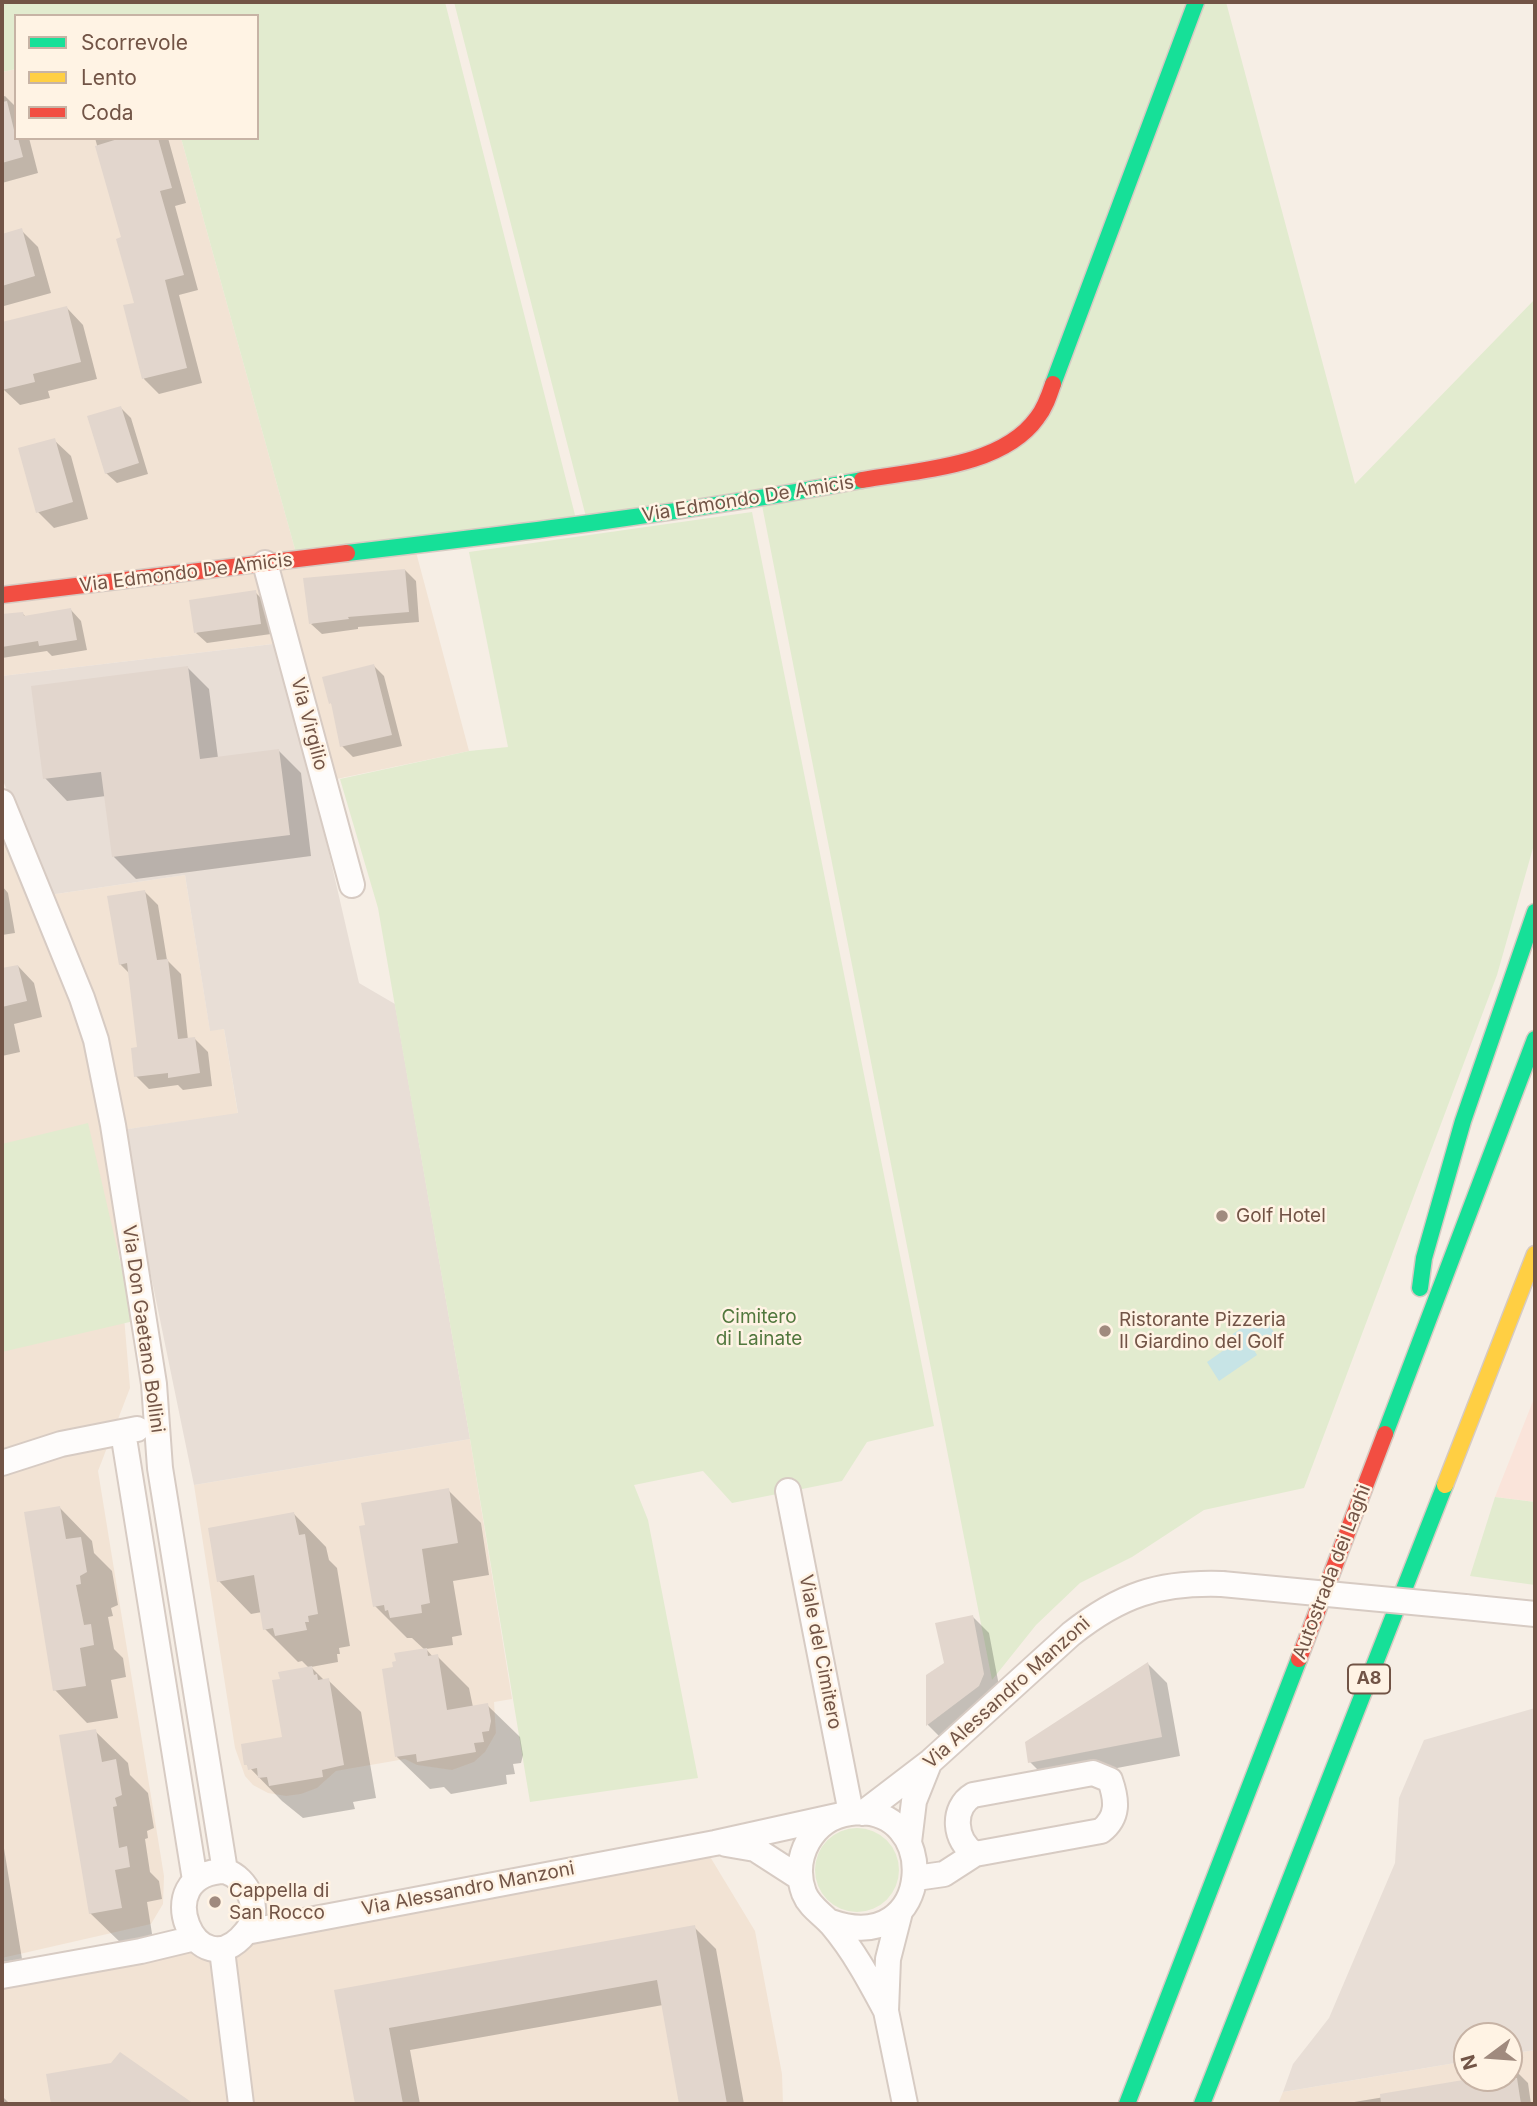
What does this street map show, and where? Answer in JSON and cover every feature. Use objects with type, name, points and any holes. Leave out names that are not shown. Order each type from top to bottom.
[{"type":"main road","name":"Via Edmondo De Amicis","points":[[2,595],[583,526],[764,498],[977,459],[1002,450],[1034,425],[1044,408],[1196,2]]},
{"type":"main road","points":[[1407,1374],[1424,1258],[1463,1121],[1535,912]]},
{"type":"main road","name":"Autostrada dei Laghi","points":[[1127,2104],[1535,1039]]},
{"type":"main road","name":"A8","points":[[1202,2104],[1535,1254]]},
{"type":"street","name":"Via Virgilio","points":[[265,563],[352,885]]},
{"type":"street","name":"Via Don Gaetano Bollini","points":[[2,802],[82,998],[96,1040],[113,1125],[158,1423],[160,1468],[225,1871]]},
{"type":"street","points":[[2,1463],[69,1441],[158,1423]]},
{"type":"street","name":"Via Don Gaetano Bollini","points":[[123,1432],[195,1880]]},
{"type":"street","name":"Viale del Cimitero","points":[[788,1491],[850,1814]]},
{"type":"street","name":"Via Alessandro Manzoni","points":[[249,1920],[283,1917],[305,1919],[715,1843],[850,1814],[930,1761],[1095,1615],[1127,1598],[1162,1587],[1191,1583],[1222,1584],[1535,1614]]},
{"type":"street","points":[[909,1842],[914,1801],[930,1761]]},
{"type":"street","points":[[916,1878],[944,1874],[975,1854],[1101,1831],[1110,1824],[1115,1815],[1115,1796],[1110,1780],[1093,1773],[973,1795],[961,1806],[958,1823],[965,1846],[975,1854]]},
{"type":"street","points":[[886,2011],[860,1964],[831,1923],[816,1911],[805,1896],[800,1878],[801,1858],[809,1839],[822,1824],[850,1814],[880,1816],[897,1827],[909,1842],[915,1860],[916,1878],[910,1896],[900,1912],[888,1958],[886,2011],[905,2104]]},
{"type":"street","points":[[715,1843],[755,1849],[800,1878]]},
{"type":"street","points":[[225,1871],[238,1876],[247,1887],[249,1920],[233,1945],[222,1950],[211,1950],[195,1938],[184,1911],[184,1899],[195,1880],[225,1871]]},
{"type":"street","points":[[831,1923],[848,1929],[867,1929],[885,1923],[900,1912]]},
{"type":"street","points":[[2,1976],[141,1951],[195,1938]]},
{"type":"street","points":[[222,1950],[241,2104]]},
{"type":"shaded area","points":[[14,69],[14,140],[182,140],[296,553],[2,590],[2,72]]},
{"type":"shaded area","points":[[416,552],[469,751],[313,784],[273,644],[2,676],[2,600]]},
{"type":"shaded area","points":[[273,644],[313,784],[359,983],[395,1004],[470,1439],[194,1485],[121,1130],[238,1113],[224,1029],[210,1031],[185,875],[49,895],[2,778],[2,676]]},
{"type":"shaded area","points":[[2,831],[82,1008],[108,1126],[130,1388],[98,1471],[164,1876],[163,1904],[151,1924],[2,1958]]},
{"type":"shaded area","points":[[185,875],[210,1030],[224,1029],[238,1114],[121,1130],[49,895]]},
{"type":"shaded area","points":[[1535,1396],[1535,1502],[1495,1497]]},
{"type":"shaded area","points":[[470,1439],[512,1699],[494,1702],[496,1733],[485,1752],[474,1762],[452,1770],[417,1765],[405,1759],[336,1771],[317,1788],[301,1794],[286,1796],[268,1793],[253,1785],[245,1776],[235,1748],[194,1485]]},
{"type":"shaded area","points":[[1535,1708],[1535,2050],[1523,2052],[1523,2022],[1453,2022],[1453,2063],[1283,2092],[1293,2064],[1329,2018],[1395,1863],[1399,1798],[1424,1740]]},
{"type":"shaded area","points":[[706,1850],[755,1931],[782,2074],[783,2104],[2,2104],[2,1982]]},
{"type":"shaded area","points":[[1535,2050],[1535,2104],[1278,2104],[1283,2092],[1453,2063],[1453,2092],[1523,2092],[1523,2052]]},
{"type":"green space","points":[[2,2],[445,2],[576,519],[296,553],[182,140],[259,140],[259,14],[14,14],[14,69],[2,72]]},
{"type":"green space","points":[[454,2],[1226,2],[1355,484],[1535,299],[1535,841],[1497,975],[1304,1488],[1204,1510],[1132,1557],[1080,1583],[1036,1625],[992,1680],[759,490],[586,517]]},
{"type":"green space","name":"Cimitero di Lainate","points":[[752,512],[934,1426],[867,1442],[842,1481],[732,1503],[703,1471],[634,1485],[648,1520],[698,1778],[530,1802],[378,908],[340,779],[469,751],[508,747],[469,552]]},
{"type":"green space","points":[[88,1123],[134,1321],[2,1352],[2,1144]]},
{"type":"green space","points":[[1495,1497],[1535,1502],[1535,1585],[1470,1576]]},
{"type":"green space","points":[[857,1828],[873,1831],[887,1840],[896,1854],[899,1870],[896,1886],[887,1900],[873,1909],[857,1912],[841,1909],[827,1900],[818,1886],[815,1870],[818,1854],[827,1840],[841,1831]]},
{"type":"water","points":[[1261,1314],[1276,1335],[1254,1350],[1257,1355],[1219,1381],[1207,1362],[1227,1348],[1223,1341]]},
{"type":"building","points":[[7,101],[14,140],[19,140],[23,157],[2,163],[2,102]]},
{"type":"building","points":[[114,140],[159,140],[172,188],[160,191],[184,275],[165,280],[187,368],[142,379],[123,305],[134,303],[116,239],[121,237],[95,146]]},
{"type":"building","points":[[22,228],[35,276],[2,286],[2,234]]},
{"type":"building","points":[[67,306],[81,362],[33,374],[35,382],[2,390],[2,322]]},
{"type":"building","points":[[121,406],[139,463],[105,474],[87,416]]},
{"type":"building","points":[[55,438],[73,502],[36,513],[18,448]]},
{"type":"building","points":[[405,569],[409,612],[348,617],[349,619],[309,624],[303,578]]},
{"type":"building","points":[[256,590],[261,624],[194,633],[189,600]]},
{"type":"building","points":[[71,608],[77,640],[39,646],[38,641],[2,647],[2,614],[23,612],[24,616]]},
{"type":"building","points":[[374,664],[392,735],[340,747],[331,703],[329,704],[322,677]]},
{"type":"building","points":[[188,666],[200,759],[279,749],[290,835],[112,857],[101,772],[43,779],[31,686]]},
{"type":"building","points":[[145,890],[157,960],[168,959],[178,1039],[195,1037],[200,1073],[168,1078],[168,1073],[134,1077],[131,1048],[137,1047],[127,963],[119,965],[107,896]]},
{"type":"building","points":[[18,965],[27,1001],[2,1007],[2,968]]},
{"type":"building","points":[[449,1488],[458,1543],[422,1549],[430,1603],[421,1605],[422,1613],[390,1618],[384,1605],[373,1607],[359,1526],[365,1525],[361,1503]]},
{"type":"building","points":[[60,1506],[66,1539],[81,1537],[87,1572],[80,1576],[81,1584],[76,1585],[84,1625],[91,1624],[94,1645],[80,1648],[86,1686],[53,1691],[24,1512]]},
{"type":"building","points":[[294,1512],[299,1535],[305,1534],[318,1614],[308,1616],[309,1622],[305,1622],[307,1630],[275,1636],[273,1628],[263,1630],[254,1575],[217,1582],[208,1528]]},
{"type":"building","points":[[973,1615],[984,1674],[979,1686],[926,1726],[926,1675],[944,1663],[935,1623]]},
{"type":"building","points":[[427,1648],[428,1656],[438,1654],[447,1710],[488,1703],[491,1721],[489,1731],[482,1732],[484,1742],[474,1743],[476,1752],[417,1762],[416,1754],[395,1757],[382,1669],[393,1667],[392,1662],[396,1661],[394,1653]]},
{"type":"building","points":[[1148,1662],[1162,1737],[1028,1763],[1025,1742]]},
{"type":"building","points":[[312,1666],[318,1680],[329,1678],[344,1765],[322,1770],[323,1777],[269,1786],[267,1777],[258,1778],[257,1768],[248,1770],[247,1765],[244,1765],[241,1744],[282,1737],[272,1680],[280,1679],[278,1672]]},
{"type":"building","points":[[96,1729],[102,1762],[116,1759],[122,1795],[115,1798],[117,1806],[113,1807],[119,1848],[127,1846],[130,1867],[115,1870],[122,1908],[89,1914],[59,1735]]},
{"type":"building","points":[[695,1925],[727,2104],[679,2104],[657,1980],[389,2028],[403,2104],[355,2104],[334,1990]]},
{"type":"building","points":[[120,2052],[194,2104],[51,2104],[46,2074],[111,2063]]},
{"type":"building","points":[[1453,2082],[1453,2092],[1519,2092],[1521,2104],[1381,2104],[1380,2094]]},
{"type":"traffic: fast","points":[[1053,384],[1196,2]]},
{"type":"traffic: fast","points":[[347,553],[669,512],[862,480]]},
{"type":"traffic: fast","points":[[1420,1288],[1424,1258],[1463,1121],[1535,912]]},
{"type":"traffic: fast","points":[[1385,1434],[1535,1039]]},
{"type":"traffic: fast","points":[[1202,2104],[1445,1485]]},
{"type":"traffic: fast","points":[[1127,2104],[1299,1659]]},
{"type":"traffic: slow","points":[[1445,1485],[1535,1254]]},
{"type":"traffic: jam","points":[[862,480],[957,464],[1003,447],[1022,434],[1037,418],[1045,406],[1053,384]]},
{"type":"traffic: jam","points":[[2,595],[347,553]]},
{"type":"traffic: jam","points":[[1299,1659],[1385,1434]]},
{"type":"place","name":"Golf Hotel","points":[[1222,1216]]},
{"type":"place","name":"Ristorante Pizzeria Il Giardino del Golf","points":[[1105,1331]]},
{"type":"place","name":"Cappella di San Rocco","points":[[215,1902]]}]
